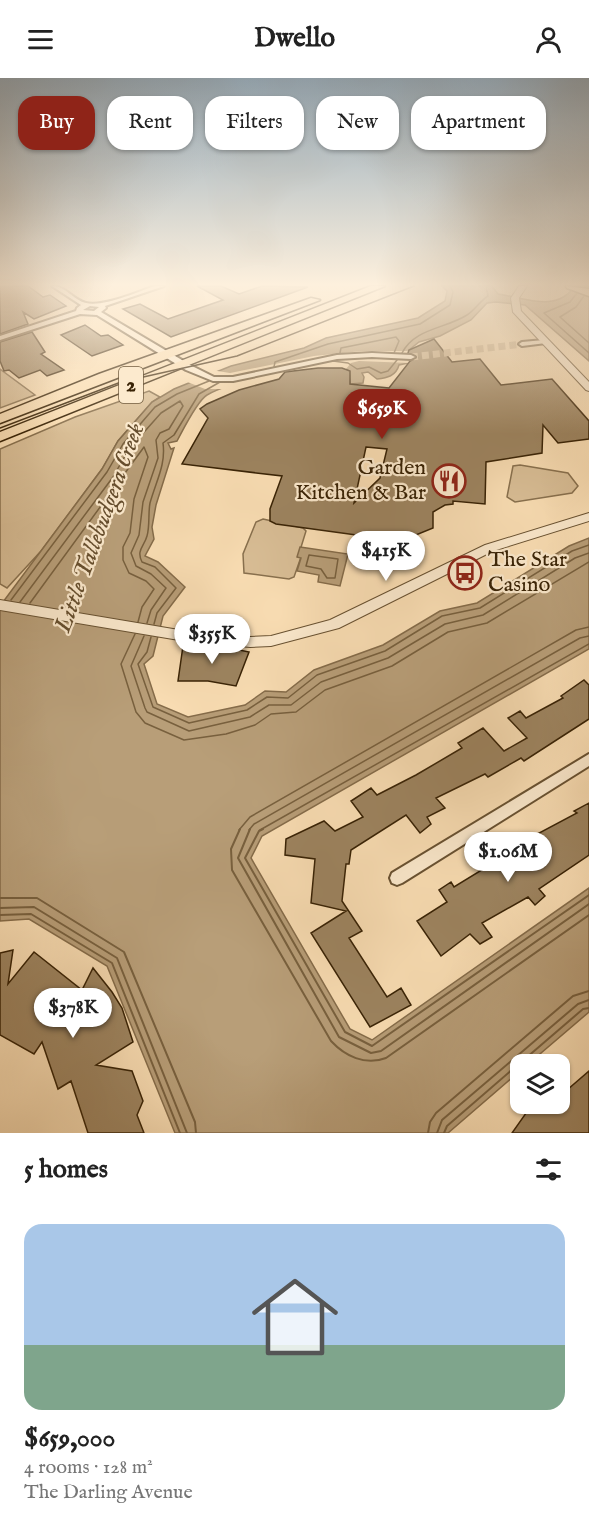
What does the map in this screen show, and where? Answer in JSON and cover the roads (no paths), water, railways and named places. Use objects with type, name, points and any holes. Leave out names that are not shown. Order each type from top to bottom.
[{"type":"main road","name":"2","points":[[0,419],[217,335]]},
{"type":"main road","name":"2","points":[[0,437],[257,335]]},
{"type":"street","points":[[137,335],[183,365],[213,380],[225,380],[337,357],[372,355],[411,357]]},
{"type":"street","points":[[538,335],[589,388]]},
{"type":"street","points":[[522,344],[544,342]]},
{"type":"street","points":[[1,604],[179,635],[250,642],[271,641],[309,633],[361,612],[489,548],[589,517]]},
{"type":"street","points":[[397,878],[589,759]]},
{"type":"water","name":"Little Tallebudgera Creek","points":[[339,335],[441,335],[419,342],[409,350],[409,363],[399,365],[396,372],[388,377],[377,379],[368,372],[362,373],[363,383],[350,384],[349,371],[346,369],[316,368],[275,374],[219,390],[203,398],[177,441],[168,443],[171,449],[174,448],[156,505],[152,527],[154,539],[145,556],[158,562],[185,587],[163,616],[153,656],[144,664],[157,704],[188,717],[245,705],[265,691],[286,692],[314,670],[383,645],[440,611],[477,603],[569,546],[589,538],[589,649],[262,836],[251,858],[350,1029],[372,1040],[589,888],[589,1012],[540,1054],[510,1054],[510,1080],[448,1133],[175,1133],[107,966],[29,919],[0,921],[0,606],[102,469],[118,441],[152,402],[174,389],[231,366],[304,348]]},
{"type":"water","points":[[560,335],[589,335],[589,361]]},
{"type":"water","points":[[300,547],[348,554],[340,586],[318,582],[319,575],[297,571],[301,558],[297,557]]},
{"type":"tunnel","points":[[411,357],[522,344]]},
{"type":"tram line","points":[[0,428],[121,382],[237,356],[290,335]]},
{"type":"place","name":"Garden Kitchen & Bar","points":[[449,481]]},
{"type":"place","name":"The Star Casino","points":[[465,573]]}]
